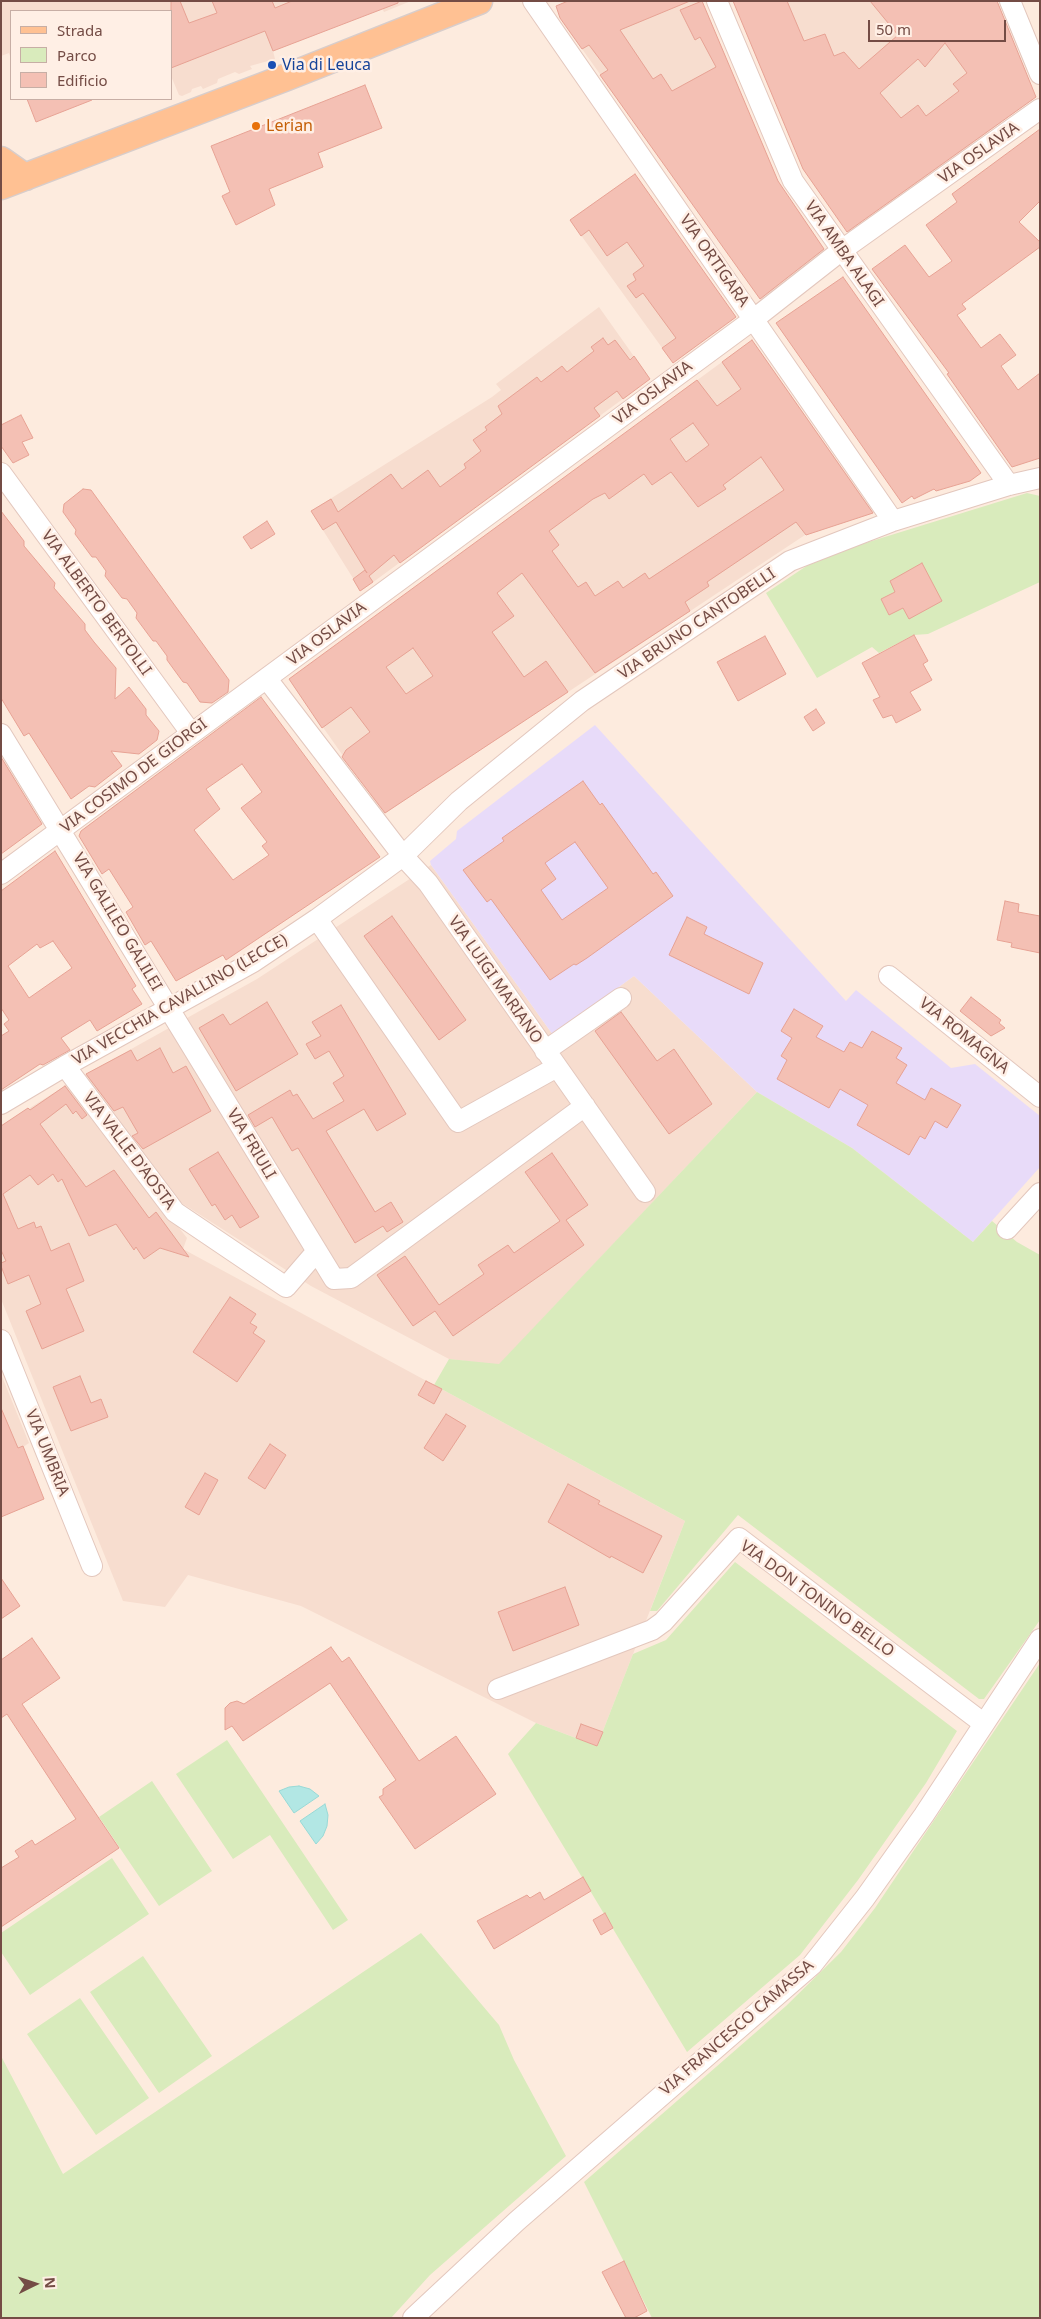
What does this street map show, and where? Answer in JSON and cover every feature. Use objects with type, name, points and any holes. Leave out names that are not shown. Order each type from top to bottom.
[{"type":"main road","points":[[1,186],[287,78],[479,1]]},
{"type":"main road","points":[[1,160],[25,177]]},
{"type":"street","name":"VIA ORTIGARA","points":[[533,1],[893,521]]},
{"type":"street","name":"VIA AMBA ALAGI","points":[[717,1],[793,181],[1009,485]]},
{"type":"street","points":[[1010,1],[1040,74]]},
{"type":"street","name":"VIA OSLAVIA","points":[[267,679],[754,319],[842,250],[1040,109]]},
{"type":"street","name":"VIA ALBERTO BERTOLLI","points":[[1,473],[191,733]]},
{"type":"street","name":"VIA BRUNO CANTOBELLI","points":[[403,856],[459,801],[582,701],[790,561],[893,521],[1009,485],[1040,478]]},
{"type":"street","name":"VIA COSIMO DE GIORGI","points":[[1,874],[267,679]]},
{"type":"street","name":"VIA LUIGI MARIANO","points":[[267,679],[403,856],[428,883],[556,1068],[645,1192]]},
{"type":"street","name":"VIA GALILEO GALILEI","points":[[1,734],[169,1009]]},
{"type":"street","name":"VIA VECCHIA CAVALLINO (LECCE)","points":[[1,1104],[65,1066],[253,962],[317,919],[403,856]]},
{"type":"street","points":[[317,919],[458,1122],[556,1068]]},
{"type":"street","name":"VIA ROMAGNA","points":[[889,976],[1040,1097]]},
{"type":"street","points":[[545,1051],[621,998]]},
{"type":"street","name":"VIA FRIULI","points":[[169,1009],[334,1279],[351,1278],[585,1106]]},
{"type":"street","name":"VIA VALLE D'AOSTA","points":[[65,1066],[175,1212],[286,1287],[317,1251]]},
{"type":"street","points":[[1007,1229],[1040,1193]]},
{"type":"street","name":"VIA UMBRIA","points":[[1,1340],[92,1566]]},
{"type":"street","name":"VIA DON TONINO BELLO","points":[[498,1689],[652,1630],[663,1622],[739,1538],[984,1723]]},
{"type":"street","name":"VIA FRANCESCO CAMASSA","points":[[413,2318],[516,2221],[812,1965],[865,1898],[924,1815],[1040,1639]]},
{"type":"shaded area","points":[[1,1],[411,1],[384,12],[380,4],[361,16],[273,51],[275,59],[250,66],[252,69],[239,74],[235,72],[218,79],[217,83],[203,89],[201,86],[192,89],[191,92],[182,96],[179,95],[172,78],[172,10],[10,10],[10,56],[9,53],[1,56]]},
{"type":"shaded area","points":[[568,1],[702,1],[778,181],[825,251],[761,300],[560,18]]},
{"type":"shaded area","points":[[733,1],[997,1],[1036,97],[849,234],[803,169]]},
{"type":"shaded area","points":[[635,174],[736,317],[673,363],[570,220]]},
{"type":"shaded area","points":[[599,307],[650,379],[361,591],[311,511],[492,397],[501,390],[496,384]]},
{"type":"shaded area","points":[[752,340],[874,513],[805,535],[384,814],[289,679]]},
{"type":"shaded area","points":[[595,725],[846,1001],[856,990],[951,1068],[975,1064],[1040,1116],[1040,1167],[973,1242],[852,1148],[757,1092],[634,976],[553,1035],[430,861],[456,839],[457,831]]},
{"type":"shaded area","points":[[431,865],[553,1035],[634,976],[757,1092],[499,1365],[449,1359],[311,1286],[163,1191],[81,1077],[257,979]]},
{"type":"shaded area","points":[[68,1084],[187,1238],[183,1249],[685,1521],[597,1746],[536,1723],[301,1606],[188,1575],[165,1607],[123,1601],[1,1299],[1,1126]]},
{"type":"shaded area","points":[[1,1374],[29,1443],[23,1447],[44,1499],[1,1517]]},
{"type":"green space","points":[[1027,493],[1040,496],[1040,582],[928,634],[914,635],[879,653],[872,647],[817,678],[766,593],[820,557]]},
{"type":"green space","points":[[757,1092],[852,1148],[973,1242],[992,1221],[1017,1242],[1040,1255],[1040,1620],[984,1699],[979,1699],[738,1515],[657,1611],[650,1611],[685,1521],[434,1385],[449,1359],[499,1364]]},
{"type":"green space","points":[[735,1562],[957,1731],[926,1783],[858,1880],[800,1955],[687,2052],[508,1754],[536,1723],[597,1746],[633,1654],[666,1640]]},
{"type":"green space","points":[[1040,1663],[1040,2318],[652,2318],[584,2182],[786,2006],[841,1952],[875,1908]]},
{"type":"green space","points":[[227,1740],[348,1920],[333,1930],[270,1835],[233,1859],[176,1774]]},
{"type":"green space","points":[[152,1781],[212,1871],[159,1906],[99,1817]]},
{"type":"green space","points":[[112,1858],[149,1914],[30,1995],[1,1952],[1,1933]]},
{"type":"green space","points":[[421,1933],[499,2025],[514,2060],[566,2156],[430,2275],[391,2318],[1,2318],[1,2056],[63,2174]]},
{"type":"green space","points":[[143,1956],[212,2056],[159,2093],[90,1992]]},
{"type":"green space","points":[[80,1998],[149,2098],[96,2135],[27,2034]]},
{"type":"water","points":[[299,1786],[310,1789],[319,1796],[294,1813],[279,1791]]},
{"type":"water","points":[[325,1804],[328,1815],[327,1826],[323,1836],[316,1844],[300,1821]]},
{"type":"building","points":[[171,1],[180,1],[189,23],[217,13],[212,1],[272,1],[275,8],[292,1],[398,1],[398,3],[273,51],[265,31],[172,68]]},
{"type":"building","points":[[568,1],[690,1],[620,30],[653,79],[661,74],[672,91],[716,67],[700,37],[695,40],[680,10],[702,1],[778,181],[824,249],[760,299],[600,75],[608,70],[589,45],[582,49],[560,18],[556,6]]},
{"type":"building","points":[[733,1],[787,1],[804,41],[825,34],[834,56],[844,52],[859,69],[898,35],[870,1],[997,1],[1036,97],[847,232],[803,169]],"holes":[[[945,43],[967,73],[953,84],[959,91],[926,116],[918,105],[901,118],[880,93],[918,59],[925,67]]]},
{"type":"building","points":[[365,85],[382,128],[318,153],[323,167],[269,189],[275,205],[236,225],[222,196],[230,192],[211,146]]},
{"type":"building","points":[[27,100],[92,100],[36,122]]},
{"type":"building","points":[[1040,129],[1040,201],[1019,222],[1040,242],[1040,247],[962,304],[966,309],[957,315],[981,348],[1000,334],[1016,355],[1001,366],[1018,390],[1040,373],[1040,458],[1012,467],[947,374],[949,373],[872,269],[905,245],[929,277],[952,261],[926,225],[957,202],[952,194]]},
{"type":"building","points":[[635,174],[736,317],[673,363],[662,348],[676,338],[643,293],[636,298],[627,286],[636,280],[633,274],[644,266],[627,242],[607,256],[589,230],[581,236],[570,220]]},
{"type":"building","points":[[843,277],[981,473],[970,481],[936,491],[934,489],[914,499],[912,496],[902,503],[776,323]]},
{"type":"building","points":[[603,338],[608,345],[615,340],[630,360],[634,356],[650,379],[623,399],[617,391],[594,408],[600,416],[400,563],[394,555],[369,576],[373,582],[360,591],[353,579],[365,570],[367,573],[336,522],[323,530],[311,511],[331,499],[338,512],[391,474],[402,489],[428,470],[440,487],[466,468],[464,464],[481,451],[473,440],[487,430],[485,427],[502,414],[498,406],[537,377],[541,382],[562,366],[567,372],[594,351],[591,347]]},
{"type":"building","points":[[752,340],[873,513],[806,535],[796,522],[707,582],[709,586],[685,602],[690,611],[595,673],[522,573],[497,593],[514,616],[492,632],[524,677],[546,661],[568,692],[385,813],[342,757],[346,750],[370,732],[351,707],[322,728],[289,679],[697,380],[717,406],[741,389],[722,362]],"holes":[[[693,423],[709,445],[686,462],[670,439]],[[761,457],[784,490],[649,579],[645,573],[623,588],[618,581],[595,596],[586,582],[578,587],[552,551],[559,545],[549,531],[593,499],[605,493],[609,499],[644,474],[652,485],[671,472],[698,507],[726,489],[723,485]],[[413,648],[433,676],[406,694],[386,667]]]},
{"type":"building","points":[[21,415],[33,438],[22,442],[29,455],[13,463],[1,446],[1,425]]},
{"type":"building","points":[[83,489],[91,490],[229,680],[228,692],[212,703],[200,702],[187,683],[183,682],[156,641],[153,641],[136,618],[137,613],[127,599],[122,598],[105,576],[106,571],[96,557],[92,557],[75,534],[76,530],[63,512],[64,504]]},
{"type":"building","points":[[1,511],[24,541],[24,546],[55,583],[54,588],[85,624],[85,630],[116,668],[115,699],[129,687],[146,709],[146,715],[159,731],[157,740],[139,754],[111,751],[122,766],[95,787],[89,786],[71,799],[29,733],[24,736],[1,698]]},
{"type":"building","points":[[267,521],[275,534],[251,549],[243,537]]},
{"type":"building","points":[[922,563],[942,601],[909,619],[903,608],[889,615],[881,599],[895,592],[890,581]]},
{"type":"building","points":[[914,635],[928,661],[923,664],[932,680],[910,692],[921,710],[896,723],[892,715],[883,718],[873,700],[880,697],[862,663]]},
{"type":"building","points":[[765,636],[786,674],[738,701],[717,662]]},
{"type":"building","points":[[261,697],[380,857],[226,960],[223,955],[176,981],[151,941],[145,945],[126,912],[133,907],[109,869],[102,874],[79,836],[81,831]],"holes":[[[242,764],[262,792],[241,808],[267,842],[262,846],[269,855],[233,880],[194,830],[220,809],[206,789]]]},
{"type":"building","points":[[816,709],[825,723],[813,731],[804,717]]},
{"type":"building","points":[[1,757],[42,824],[1,854]]},
{"type":"building","points":[[583,781],[600,805],[602,803],[653,874],[656,872],[673,896],[587,958],[550,980],[491,899],[487,902],[463,870],[504,841],[502,838]],"holes":[[[575,842],[608,888],[562,920],[541,890],[556,879],[545,863]]]},
{"type":"building","points":[[55,851],[136,986],[132,989],[142,1004],[97,1031],[90,1020],[61,1038],[70,1050],[43,1065],[40,1064],[1,1090],[1,1036],[9,1031],[4,1024],[9,1020],[1,1008],[1,891]],"holes":[[[53,941],[72,968],[29,998],[8,966],[37,944],[40,948]]]},
{"type":"building","points":[[1005,901],[1019,904],[1018,912],[1040,916],[1040,953],[1011,947],[1012,943],[997,940]]},
{"type":"building","points":[[392,916],[466,1020],[439,1040],[364,936]]},
{"type":"building","points":[[687,917],[707,927],[704,934],[763,963],[749,994],[669,955]]},
{"type":"building","points":[[971,997],[1001,1020],[999,1023],[1005,1028],[991,1036],[960,1011]]},
{"type":"building","points":[[267,1002],[298,1054],[236,1091],[199,1028],[223,1014],[230,1025]]},
{"type":"building","points":[[341,1005],[406,1114],[377,1131],[364,1109],[326,1131],[375,1212],[391,1202],[403,1222],[387,1232],[383,1226],[355,1243],[298,1148],[292,1151],[272,1117],[255,1127],[248,1115],[290,1090],[293,1096],[297,1094],[313,1119],[344,1101],[333,1083],[344,1076],[329,1051],[315,1059],[306,1044],[321,1036],[312,1022]]},
{"type":"building","points":[[794,1009],[823,1026],[816,1037],[844,1052],[850,1042],[862,1048],[872,1031],[902,1048],[896,1058],[907,1065],[896,1083],[925,1100],[931,1088],[961,1105],[947,1128],[935,1121],[925,1139],[920,1136],[909,1155],[857,1125],[868,1105],[840,1089],[829,1108],[777,1079],[787,1060],[781,1056],[792,1038],[781,1031]]},
{"type":"building","points":[[621,1012],[657,1061],[674,1049],[712,1104],[669,1134],[595,1031]]},
{"type":"building","points":[[160,1048],[173,1073],[186,1066],[211,1111],[143,1149],[132,1136],[138,1133],[123,1107],[114,1111],[86,1074],[131,1050],[137,1061]]},
{"type":"building","points":[[65,1086],[87,1115],[82,1119],[76,1111],[73,1114],[66,1104],[40,1124],[86,1187],[114,1170],[149,1218],[156,1212],[189,1257],[160,1248],[144,1259],[136,1247],[134,1250],[116,1224],[89,1236],[62,1179],[58,1182],[53,1174],[38,1185],[30,1175],[3,1194],[18,1229],[34,1222],[36,1228],[41,1226],[51,1251],[69,1243],[84,1281],[66,1289],[84,1331],[42,1349],[26,1311],[41,1304],[29,1275],[8,1284],[1,1266],[1,1263],[6,1261],[1,1250],[1,1126],[28,1108],[30,1110]]},
{"type":"building","points":[[218,1152],[259,1217],[240,1228],[232,1215],[225,1220],[215,1204],[212,1206],[189,1169]]},
{"type":"building","points":[[552,1153],[588,1205],[566,1220],[584,1245],[453,1336],[435,1311],[413,1326],[377,1275],[405,1256],[439,1305],[484,1274],[478,1265],[508,1245],[514,1253],[560,1221],[525,1172]]},
{"type":"building","points":[[230,1297],[256,1314],[250,1323],[257,1327],[253,1333],[265,1341],[237,1382],[193,1352]]},
{"type":"building","points":[[80,1376],[91,1403],[101,1399],[108,1417],[71,1431],[53,1387]]},
{"type":"building","points":[[426,1381],[442,1389],[434,1404],[418,1395]]},
{"type":"building","points":[[1,1408],[18,1448],[23,1446],[44,1499],[1,1517]]},
{"type":"building","points":[[446,1414],[466,1426],[443,1461],[424,1448]]},
{"type":"building","points":[[270,1444],[286,1455],[265,1489],[248,1478]]},
{"type":"building","points":[[205,1473],[218,1480],[199,1515],[185,1507]]},
{"type":"building","points":[[568,1484],[600,1501],[598,1504],[662,1536],[643,1573],[611,1556],[610,1558],[548,1522]]},
{"type":"building","points":[[1,1578],[20,1606],[1,1619]]},
{"type":"building","points":[[565,1587],[579,1625],[513,1651],[498,1612]]},
{"type":"building","points":[[32,1638],[60,1678],[22,1704],[119,1848],[1,1927],[1,1868],[19,1857],[15,1851],[32,1840],[35,1845],[76,1819],[7,1714],[1,1718],[1,1660]]},
{"type":"building","points":[[331,1647],[342,1662],[349,1657],[419,1761],[456,1736],[496,1794],[415,1849],[379,1797],[383,1795],[383,1789],[396,1780],[330,1683],[243,1741],[232,1726],[225,1730],[225,1708],[230,1703],[237,1701],[244,1704]]},
{"type":"building","points":[[581,1724],[603,1732],[597,1746],[576,1738]]},
{"type":"building","points":[[583,1877],[591,1891],[494,1949],[477,1921],[527,1895],[530,1898],[540,1892],[544,1900]]},
{"type":"building","points":[[605,1913],[613,1928],[601,1935],[593,1920]]},
{"type":"building","points":[[624,2261],[647,2311],[634,2318],[626,2318],[602,2272]]},
{"type":"place","name":"Via di Leuca","points":[[272,65]]},
{"type":"place","name":"Lerian","points":[[256,126]]}]
